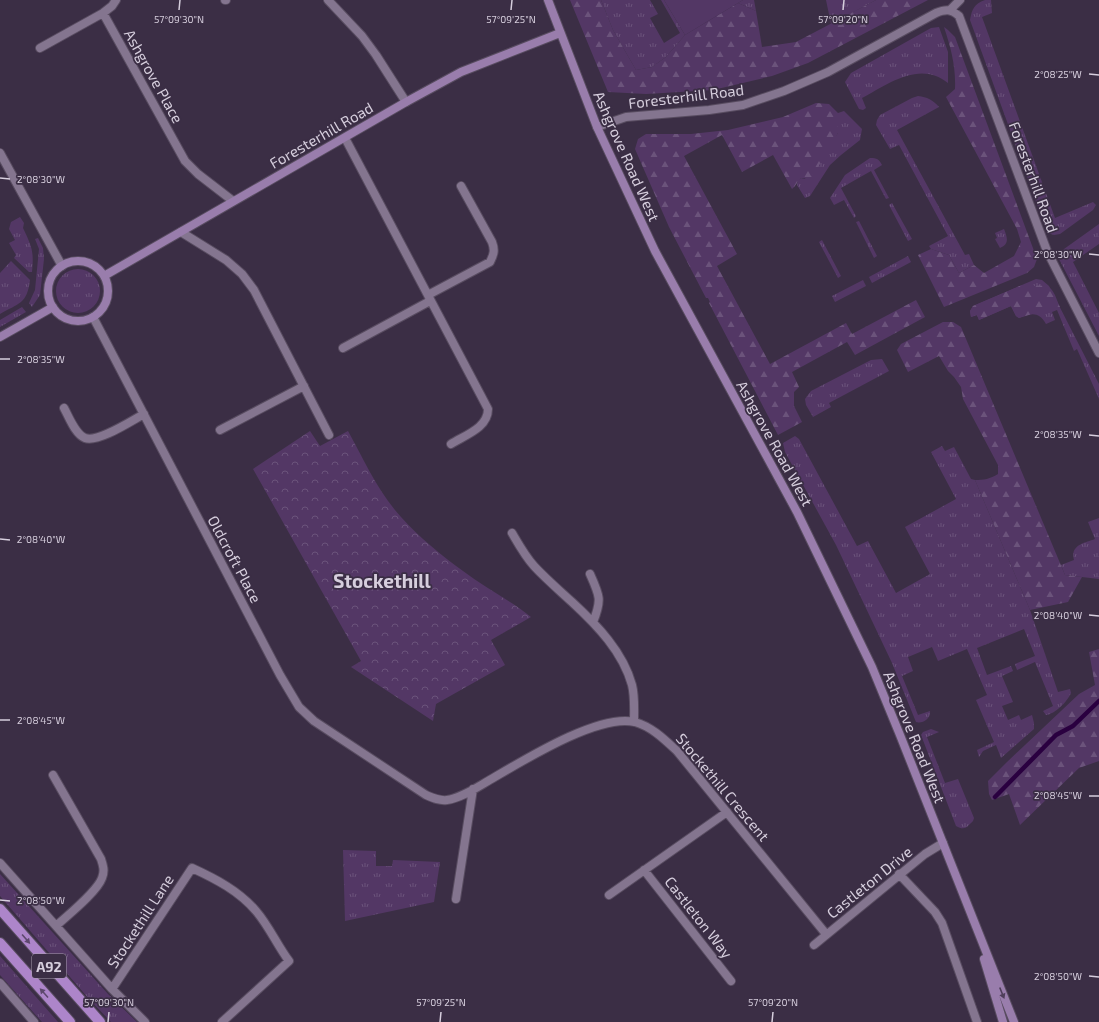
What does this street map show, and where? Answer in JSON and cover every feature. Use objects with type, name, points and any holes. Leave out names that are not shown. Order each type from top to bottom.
[{"type":"main road","name":"A92","points":[[0,909],[100,1022]]},
{"type":"main road","name":"A92","points":[[0,943],[70,1022]]},
{"type":"street","points":[[40,48],[103,13],[112,6],[116,0]]},
{"type":"street","points":[[328,0],[362,36],[406,102]]},
{"type":"street","name":"Ashgrove Road West","points":[[548,0],[597,127],[655,252],[797,512],[872,667],[1014,1022]]},
{"type":"street","points":[[950,10],[953,0]]},
{"type":"street","name":"Foresterhill Road","points":[[950,10],[960,0]]},
{"type":"street","name":"Foresterhill Road","points":[[597,127],[626,117],[709,110],[750,102],[784,91],[828,72],[936,13],[943,10],[950,10],[959,16],[1047,251],[1099,352]]},
{"type":"street","name":"Ashgrove Place","points":[[103,13],[185,161],[198,174],[233,201]]},
{"type":"street","name":"Foresterhill Road","points":[[104,276],[406,102],[461,72],[560,33]]},
{"type":"street","points":[[345,138],[488,409],[488,416],[485,422],[451,444]]},
{"type":"street","points":[[0,153],[62,266]]},
{"type":"street","points":[[343,348],[490,262],[494,256],[495,250],[492,242],[461,186]]},
{"type":"street","points":[[181,232],[226,260],[242,274],[254,290],[330,435]]},
{"type":"street","points":[[73,262],[85,262],[96,267],[104,276],[108,287],[107,298],[102,309],[93,317],[83,321],[71,320],[61,316],[53,307],[49,298],[48,289],[50,280],[55,272],[62,266],[73,262]]},
{"type":"street","points":[[0,337],[53,307]]},
{"type":"street","name":"Oldcroft Place","points":[[93,317],[276,668],[299,707],[314,721],[397,775]]},
{"type":"street","points":[[220,430],[304,386]]},
{"type":"street","points":[[64,408],[77,432],[84,438],[93,439],[102,436],[144,414]]},
{"type":"street","points":[[512,533],[534,566],[593,622],[617,653],[628,673],[632,686],[634,697],[634,722]]},
{"type":"street","points":[[590,574],[600,598],[593,622]]},
{"type":"street","name":"Stockethill Crescent","points":[[397,775],[426,795],[437,800],[448,800],[473,789],[549,747],[584,730],[619,721],[634,722],[649,727],[662,736],[677,751],[826,934]]},
{"type":"street","points":[[53,774],[101,859],[104,870],[97,887],[56,926]]},
{"type":"street","points":[[456,900],[473,789]]},
{"type":"street","points":[[609,895],[726,812]]},
{"type":"street","name":"Castleton Drive","points":[[814,945],[899,874],[925,854],[943,843]]},
{"type":"street","points":[[0,863],[112,989],[145,1022]]},
{"type":"street","name":"Stockethill Lane","points":[[112,989],[192,868],[214,878],[244,899],[271,932],[279,948],[289,961],[222,1022]]},
{"type":"street","name":"Castleton Way","points":[[644,870],[731,981]]},
{"type":"street","points":[[899,874],[935,912],[942,923],[977,1022]]},
{"type":"street","name":"Ashgrove Road West","points":[[967,905],[1003,1022]]},
{"type":"street","points":[[0,984],[34,1022]]},
{"type":"green space","points":[[570,0],[601,0],[613,30],[636,70],[652,67],[666,57],[685,35],[738,3],[756,11],[762,47],[796,42],[876,0],[928,0],[808,63],[772,76],[713,90],[646,94],[608,92]]},
{"type":"green space","points":[[601,0],[650,0],[658,14],[650,18],[664,43],[680,33],[661,0],[664,0],[685,35],[666,57],[652,67],[636,70],[613,30]]},
{"type":"green space","points":[[664,0],[743,0],[685,35]]},
{"type":"green space","points":[[743,0],[754,0],[756,11],[738,3]]},
{"type":"green space","points":[[826,0],[876,0],[831,24]]},
{"type":"green space","points":[[985,0],[991,0],[992,13],[982,17],[1055,218],[1093,202],[1096,205],[1093,210],[1060,234],[1054,235],[1048,233],[970,20],[974,7],[978,3]]},
{"type":"green space","points":[[939,27],[948,52],[948,83],[937,76],[926,74],[915,74],[904,77],[893,81],[862,98],[866,108],[863,110],[859,109],[845,82],[851,73],[931,28]]},
{"type":"green space","points":[[944,27],[955,37],[1037,259],[1034,267],[1027,273],[944,307],[918,255],[931,249],[949,255],[959,273],[974,265],[984,273],[1014,256],[1021,242],[1017,229],[946,97],[955,89],[955,73],[949,42]]},
{"type":"green space","points":[[918,96],[930,99],[939,107],[897,130],[965,255],[969,254],[974,265],[959,273],[949,255],[931,249],[929,246],[948,236],[899,145],[890,149],[876,125],[880,115]]},
{"type":"green space","points":[[816,103],[829,104],[838,113],[838,133],[810,179],[801,178],[792,189],[773,155],[742,172],[722,135],[684,156],[737,254],[717,266],[770,364],[846,323],[852,334],[916,300],[925,317],[855,355],[847,342],[792,372],[799,387],[794,392],[794,406],[802,422],[778,435],[709,303],[708,298],[706,298],[669,227],[635,149],[638,139],[646,134],[691,134],[728,130],[783,117]]},
{"type":"green space","points":[[844,111],[862,129],[860,140],[830,165],[810,196],[805,198],[797,185],[798,180],[801,178],[805,179],[838,133],[838,113]]},
{"type":"green space","points":[[870,158],[878,159],[882,165],[874,170],[889,198],[886,199],[871,171],[841,188],[856,216],[854,218],[844,200],[834,205],[830,198],[845,175]]},
{"type":"green space","points":[[892,203],[912,239],[908,241],[889,205]]},
{"type":"green space","points":[[20,217],[24,223],[23,228],[32,249],[32,272],[29,272],[14,258],[16,255],[9,243],[15,240],[9,229],[11,222]]},
{"type":"green space","points":[[859,221],[877,256],[874,258],[856,222]]},
{"type":"green space","points":[[1099,224],[1099,244],[1073,262],[1099,313],[1099,336],[1059,259],[1064,249]]},
{"type":"green space","points":[[1004,229],[1007,240],[1000,248],[995,239],[997,238],[995,233]]},
{"type":"green space","points":[[38,238],[43,248],[44,259],[40,295],[32,307],[29,303],[35,290],[39,249],[35,239]]},
{"type":"green space","points":[[822,240],[841,276],[838,278],[819,242]]},
{"type":"green space","points":[[908,256],[911,262],[872,283],[869,277]]},
{"type":"green space","points":[[11,261],[30,280],[29,288],[27,294],[21,302],[0,314],[0,273]]},
{"type":"green space","points":[[74,269],[82,269],[87,270],[94,275],[99,282],[99,300],[94,307],[87,312],[74,313],[66,310],[59,303],[56,295],[56,287],[59,279],[66,272]]},
{"type":"green space","points":[[1036,279],[1042,280],[1049,286],[1099,384],[1099,399],[1077,349],[1074,351],[1057,310],[1052,312],[1055,320],[1046,324],[1041,317],[1034,314],[1019,318],[1016,316],[1011,306],[979,320],[977,315],[971,317],[970,311],[973,306]]},
{"type":"green space","points":[[863,280],[866,286],[835,302],[832,296]]},
{"type":"green space","points":[[1022,285],[1042,285],[1048,287],[1054,293],[1060,307],[1019,318],[1016,316],[1011,306],[979,320],[977,315],[971,317],[970,311],[973,306]]},
{"type":"green space","points":[[22,307],[26,312],[0,327],[0,320]]},
{"type":"green space","points":[[943,322],[953,322],[961,327],[1065,575],[1082,577],[1068,602],[1030,610],[975,480],[987,479],[998,474],[998,465],[963,399],[961,387],[948,371],[939,356],[908,372],[897,350],[901,344]]},
{"type":"green space","points":[[882,359],[889,371],[829,403],[831,407],[813,417],[806,405],[805,399],[811,391],[871,360]]},
{"type":"green space","points":[[310,431],[320,446],[348,431],[385,497],[415,532],[430,546],[471,577],[531,617],[491,640],[505,665],[436,704],[433,721],[351,667],[361,661],[253,469]]},
{"type":"green space","points":[[795,436],[799,439],[857,546],[868,541],[896,593],[930,574],[905,527],[956,499],[931,452],[942,446],[945,451],[954,447],[971,479],[975,480],[1030,610],[1058,692],[1070,689],[1071,693],[1060,707],[1046,715],[1043,711],[1053,706],[1035,662],[1017,670],[1015,664],[1035,656],[1024,629],[977,648],[987,675],[1011,666],[1013,671],[1002,676],[1013,702],[1002,706],[1008,720],[1019,715],[1021,720],[1032,715],[1034,723],[1034,729],[1001,758],[996,745],[983,751],[979,757],[977,750],[994,742],[976,700],[987,695],[967,649],[938,661],[932,647],[908,657],[913,671],[902,676],[918,715],[930,711],[930,714],[926,720],[916,722],[892,663],[836,545],[785,452],[783,443]]},
{"type":"green space","points":[[1099,518],[1099,579],[1065,575],[1061,565],[1074,560],[1074,551],[1079,545],[1095,539],[1088,522]]},
{"type":"green space","points":[[1099,649],[1099,761],[1079,768],[1020,825],[1009,794],[992,800],[989,794],[988,781],[1079,694],[1095,685],[1089,652]]},
{"type":"green space","points":[[931,729],[939,732],[927,737],[945,783],[958,779],[974,818],[966,828],[956,826],[921,735],[923,732]]},
{"type":"green space","points":[[343,850],[376,851],[376,866],[392,866],[393,860],[440,862],[434,902],[345,921]]},
{"type":"green space","points":[[0,874],[108,994],[137,1022],[111,1022],[89,999],[0,896]]},
{"type":"green space","points":[[0,956],[58,1022],[42,1022],[0,975]]},
{"type":"waterway","points":[[995,797],[1056,735],[1073,726],[1099,701]]},
{"type":"district","name":"Stockethill","points":[[382,580]]}]
